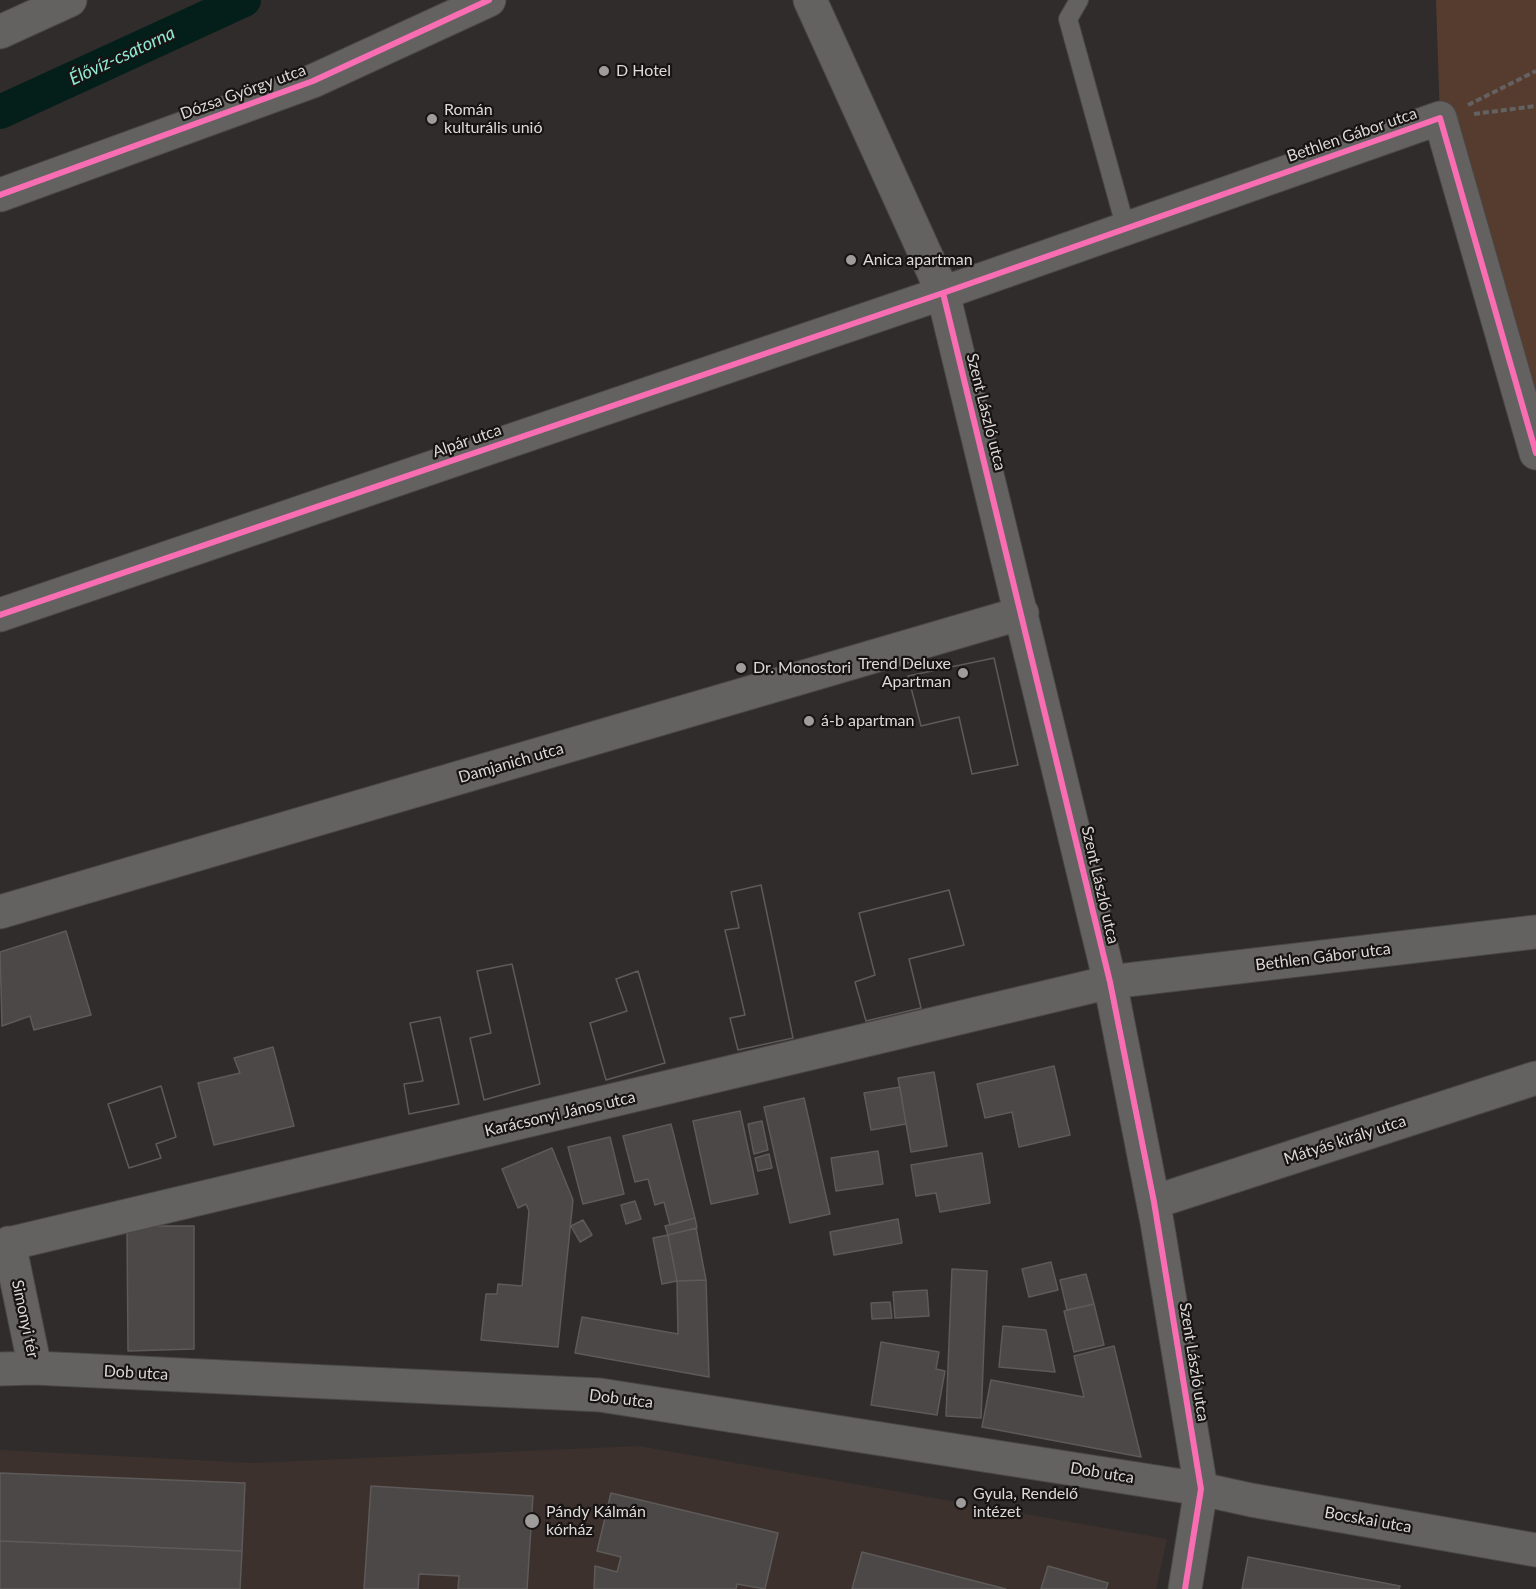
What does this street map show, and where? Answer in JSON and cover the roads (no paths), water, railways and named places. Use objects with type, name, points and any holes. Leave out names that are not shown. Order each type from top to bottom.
[{"type":"street","points":[[0,32],[70,0]]},
{"type":"street","name":"Dózsa György utca","points":[[0,195],[313,81],[489,0]]},
{"type":"street","name":"Szent László utca","points":[[810,0],[943,293],[1110,982],[1154,1202],[1201,1489],[1185,1589]]},
{"type":"street","name":"Bethlen Gábor utca","points":[[943,293],[1440,118],[1536,453]]},
{"type":"street","name":"Alpár utca","points":[[0,615],[943,293]]},
{"type":"street","name":"Damjanich utca","points":[[0,912],[1022,613]]},
{"type":"street","name":"Bethlen Gábor utca","points":[[1110,982],[1536,932]]},
{"type":"street","name":"Karácsonyi János utca","points":[[4,1245],[1110,982]]},
{"type":"street","name":"Mátyás király utca","points":[[1154,1202],[1536,1078]]},
{"type":"street","name":"Simonyi tér","points":[[0,1369],[35,1368],[4,1245]]},
{"type":"street","name":"Dob utca","points":[[35,1368],[600,1395],[1201,1489]]},
{"type":"street","name":"Bocskai utca","points":[[1201,1489],[1262,1502],[1536,1550]]},
{"type":"lane","points":[[1079,0],[1068,20],[1126,229]]},
{"type":"waterway","name":"Élővíz-csatorna","points":[[0,112],[244,0]]},
{"type":"place","name":"D Hotel","points":[[604,71]]},
{"type":"place","name":"Román kulturális unió","points":[[432,119]]},
{"type":"place","name":"Anica apartman","points":[[851,260]]},
{"type":"place","name":"Dr. Monostori","points":[[741,668]]},
{"type":"place","name":"Trend Deluxe Apartman","points":[[963,673]]},
{"type":"place","name":"á-b apartman","points":[[809,721]]},
{"type":"place","name":"Gyula, Rendelő intézet","points":[[961,1503]]},
{"type":"place","name":"Pándy Kálmán kórház","points":[[532,1521]]}]
